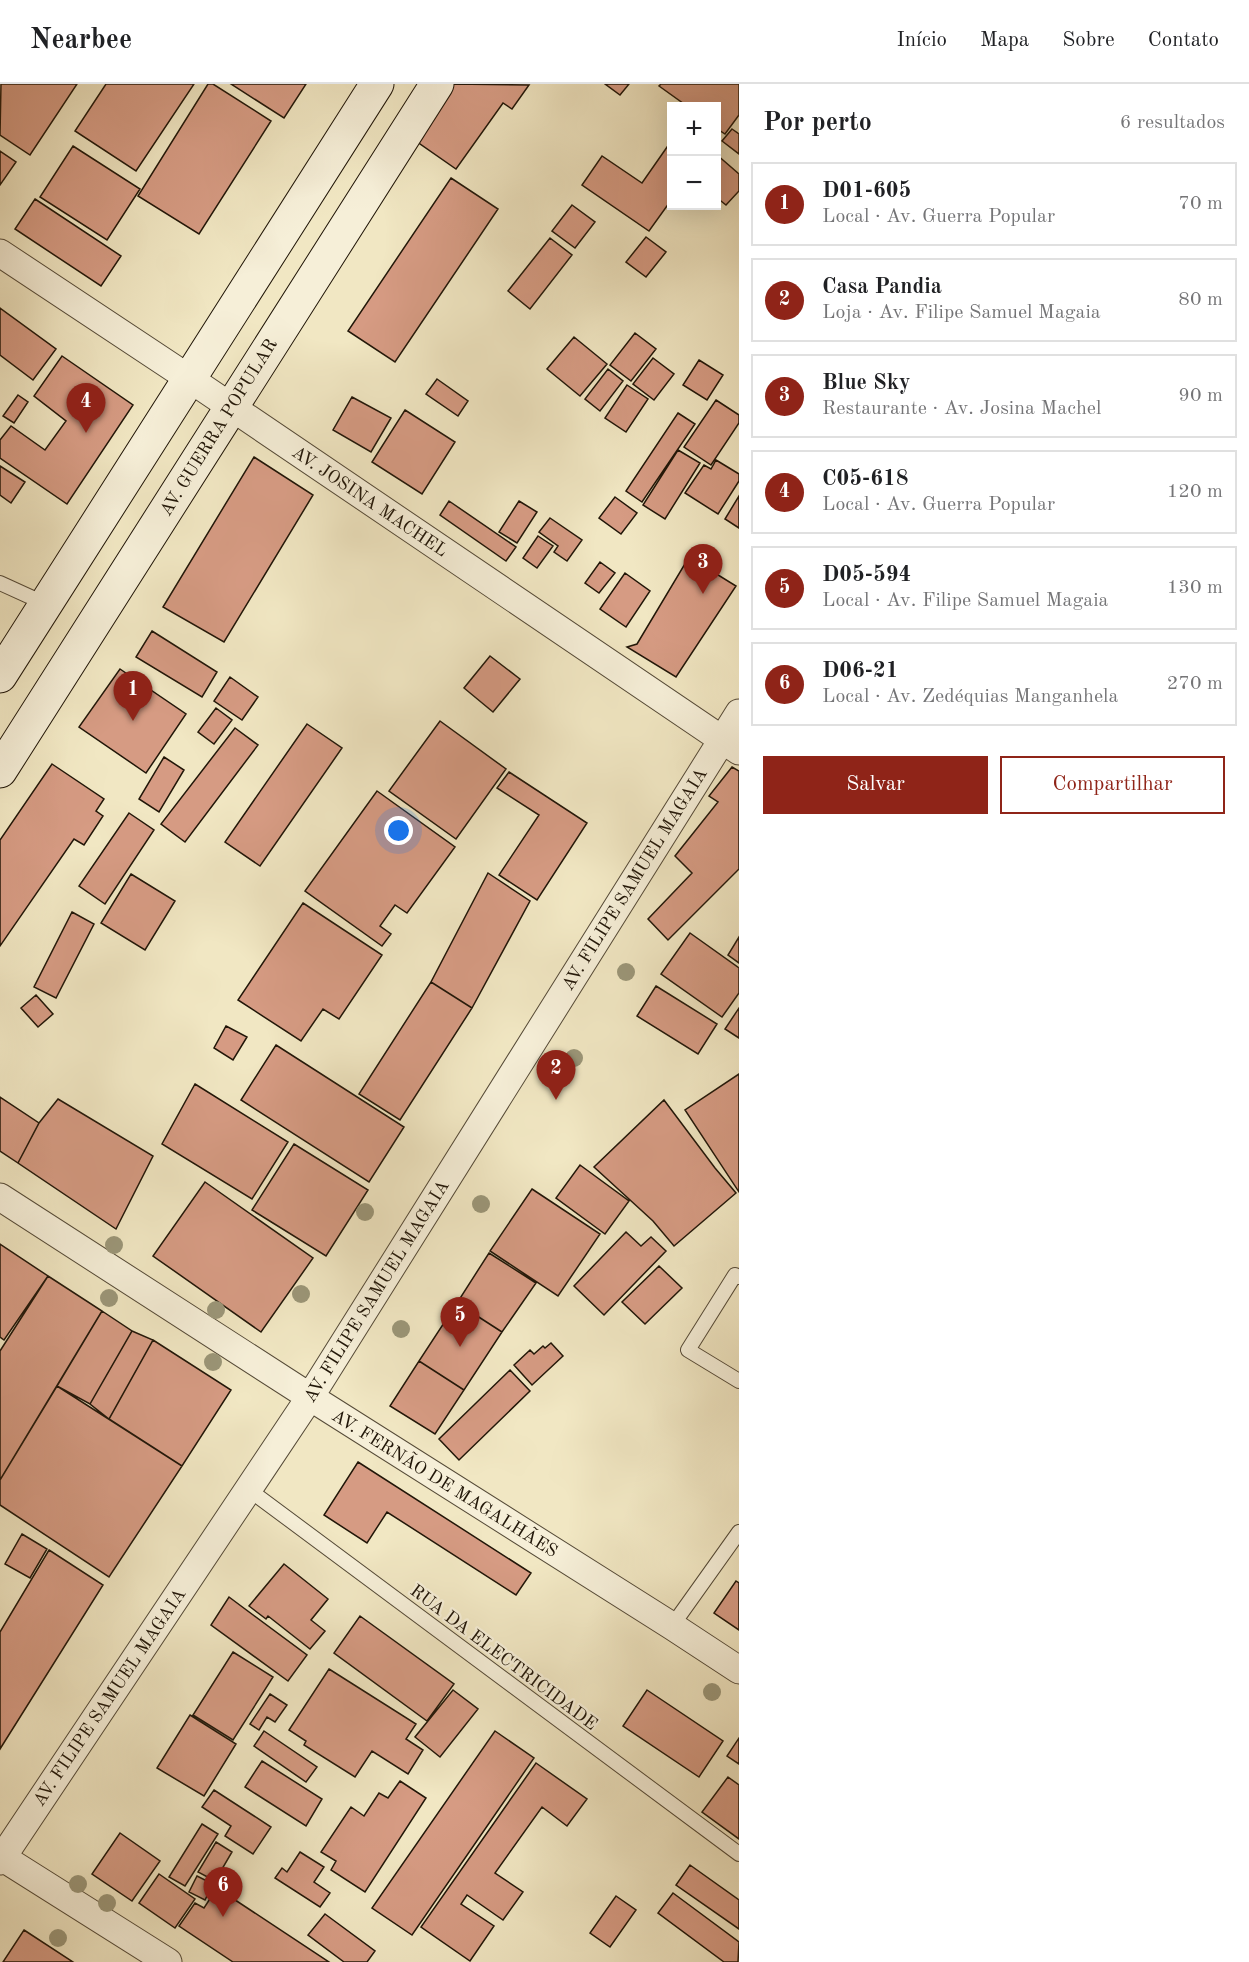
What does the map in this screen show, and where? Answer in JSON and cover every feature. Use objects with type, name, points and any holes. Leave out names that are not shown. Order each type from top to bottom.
[{"type":"main road","points":[[0,676],[377,84]]},
{"type":"main road","name":"AV. GUERRA POPULAR","points":[[0,771],[437,84]]},
{"type":"street","name":"AV. JOSINA MACHEL","points":[[0,253],[730,745]]},
{"type":"street","name":"AV. FILIPE SAMUEL MAGAIA","points":[[1,1858],[310,1398],[730,745],[739,713]]},
{"type":"street","name":"AV. FERNÃO DE MAGALHÃES","points":[[0,1197],[310,1398],[739,1670]]},
{"type":"street","points":[[1,1858],[168,1962]]},
{"type":"lane","points":[[0,583],[46,604]]},
{"type":"lane","points":[[739,1277],[735,1275],[687,1350],[739,1381]]},
{"type":"lane","name":"RUA DA ELECTRICIDADE","points":[[248,1489],[739,1854]]},
{"type":"lane","points":[[672,1626],[739,1532]]},
{"type":"building","points":[[1,84],[77,84],[30,155],[0,135]]},
{"type":"building","points":[[106,84],[194,84],[136,171],[75,131]]},
{"type":"building","points":[[208,84],[213,84],[271,121],[199,234],[138,196]]},
{"type":"building","points":[[231,84],[306,84],[284,118]]},
{"type":"building","points":[[452,84],[529,85],[512,109],[503,103],[456,169],[413,139]]},
{"type":"building","points":[[605,84],[629,84],[620,95]]},
{"type":"building","points":[[661,84],[739,84],[739,115],[725,134],[721,131],[721,102],[681,102],[659,86]]},
{"type":"building","points":[[732,129],[739,134],[739,154],[722,141]]},
{"type":"building","points":[[73,146],[140,189],[107,240],[40,197]]},
{"type":"building","points":[[667,147],[667,206],[649,231],[582,185],[602,156],[642,183]]},
{"type":"building","points":[[0,151],[16,162],[0,185]]},
{"type":"building","points":[[721,158],[739,174],[739,191],[726,205],[721,201]]},
{"type":"building","points":[[451,178],[498,209],[395,362],[348,331]]},
{"type":"building","points":[[35,199],[121,256],[101,286],[15,229]]},
{"type":"building","points":[[572,205],[595,222],[575,248],[552,231]]},
{"type":"building","points":[[646,237],[666,252],[646,277],[626,262]]},
{"type":"building","points":[[550,238],[572,255],[530,309],[508,291]]},
{"type":"building","points":[[0,308],[56,349],[33,380],[0,355]]},
{"type":"building","points":[[635,333],[656,349],[631,381],[610,365]]},
{"type":"building","points":[[574,337],[607,364],[580,396],[547,369]]},
{"type":"building","points":[[62,356],[133,405],[67,504],[0,458],[0,440],[11,426],[45,450],[66,421],[34,396]]},
{"type":"building","points":[[653,358],[674,374],[654,400],[633,384]]},
{"type":"building","points":[[699,360],[723,375],[707,400],[683,385]]},
{"type":"building","points":[[608,369],[623,381],[600,411],[585,399]]},
{"type":"building","points":[[437,379],[468,401],[458,416],[426,394]]},
{"type":"building","points":[[627,385],[648,399],[626,432],[605,418]]},
{"type":"building","points":[[18,395],[28,402],[14,423],[3,416]]},
{"type":"building","points":[[352,397],[391,418],[371,452],[333,430]]},
{"type":"building","points":[[716,400],[739,415],[739,423],[711,465],[684,447]]},
{"type":"building","points":[[405,410],[455,442],[422,494],[372,462]]},
{"type":"building","points":[[678,413],[695,424],[642,502],[626,491]]},
{"type":"building","points":[[678,450],[700,463],[665,519],[643,505]]},
{"type":"building","points":[[254,457],[313,495],[224,642],[163,607]]},
{"type":"building","points":[[716,460],[739,474],[739,481],[718,514],[685,493],[704,465],[711,469]]},
{"type":"building","points":[[0,466],[25,482],[11,503],[0,495]]},
{"type":"building","points":[[739,496],[739,528],[725,519]]},
{"type":"building","points":[[615,497],[637,513],[621,534],[599,518]]},
{"type":"building","points":[[449,501],[516,547],[506,561],[440,515]]},
{"type":"building","points":[[519,501],[537,512],[517,543],[499,532]]},
{"type":"building","points":[[550,518],[582,540],[567,561],[554,552],[558,546],[539,532]]},
{"type":"building","points":[[538,536],[553,546],[537,568],[523,558]]},
{"type":"building","points":[[689,557],[736,586],[676,677],[627,647],[637,644]]},
{"type":"building","points":[[600,562],[615,573],[599,593],[585,583]]},
{"type":"building","points":[[625,573],[650,591],[626,627],[600,609]]},
{"type":"building","points":[[152,631],[217,672],[202,697],[136,657]]},
{"type":"building","points":[[490,656],[520,679],[493,712],[464,688]]},
{"type":"building","points":[[120,669],[186,714],[146,773],[79,727]]},
{"type":"building","points":[[230,677],[258,697],[242,720],[214,701]]},
{"type":"building","points":[[216,708],[232,720],[214,744],[198,732]]},
{"type":"building","points":[[440,721],[506,769],[456,839],[389,791]]},
{"type":"building","points":[[307,724],[342,748],[260,866],[225,842]]},
{"type":"building","points":[[235,728],[258,745],[185,842],[161,824]]},
{"type":"building","points":[[164,757],[184,770],[159,812],[139,799]]},
{"type":"building","points":[[52,764],[104,799],[96,811],[103,816],[84,845],[74,839],[0,946],[0,840]]},
{"type":"building","points":[[732,767],[739,771],[739,869],[668,940],[648,919],[692,873],[675,856],[718,802],[709,796]]},
{"type":"building","points":[[509,772],[587,823],[537,900],[499,875],[539,815],[497,788]]},
{"type":"building","points":[[377,791],[455,847],[407,913],[395,905],[380,926],[391,934],[382,946],[305,891]]},
{"type":"building","points":[[129,813],[154,830],[105,904],[79,886]]},
{"type":"building","points":[[488,873],[530,901],[472,1008],[431,982]]},
{"type":"building","points":[[131,874],[175,901],[145,950],[101,923]]},
{"type":"building","points":[[303,903],[382,955],[339,1019],[323,1009],[301,1041],[238,1000]]},
{"type":"building","points":[[72,912],[94,924],[56,998],[34,987]]},
{"type":"building","points":[[690,933],[739,968],[739,993],[722,1017],[661,974]]},
{"type":"building","points":[[739,937],[739,963],[728,955]]},
{"type":"building","points":[[431,982],[472,1008],[400,1120],[359,1094]]},
{"type":"building","points":[[656,986],[717,1024],[698,1054],[637,1016]]},
{"type":"building","points":[[36,995],[53,1014],[38,1027],[21,1008]]},
{"type":"building","points":[[739,1008],[739,1038],[725,1029]]},
{"type":"building","points":[[226,1026],[247,1037],[233,1060],[214,1048]]},
{"type":"building","points":[[276,1045],[404,1127],[369,1182],[241,1100]]},
{"type":"building","points":[[739,1074],[739,1192],[685,1110]]},
{"type":"building","points":[[195,1084],[288,1142],[252,1199],[162,1144]]},
{"type":"building","points":[[0,1097],[39,1123],[18,1163],[0,1151]]},
{"type":"building","points":[[58,1099],[153,1156],[116,1229],[18,1163],[39,1123]]},
{"type":"building","points":[[664,1100],[736,1193],[674,1246],[653,1221],[594,1167]]},
{"type":"building","points":[[294,1144],[368,1190],[326,1256],[252,1210]]},
{"type":"building","points":[[580,1165],[629,1201],[605,1234],[556,1198]]},
{"type":"building","points":[[205,1182],[313,1258],[261,1332],[153,1256]]},
{"type":"building","points":[[532,1189],[600,1234],[558,1296],[490,1251]]},
{"type":"building","points":[[626,1232],[641,1246],[651,1237],[666,1251],[604,1315],[574,1286]]},
{"type":"building","points":[[0,1244],[48,1276],[4,1340],[0,1337]]},
{"type":"building","points":[[489,1253],[536,1283],[502,1332],[457,1303]]},
{"type":"building","points":[[659,1266],[682,1288],[645,1324],[622,1302]]},
{"type":"building","points":[[48,1276],[102,1311],[0,1480],[0,1351]]},
{"type":"building","points":[[457,1303],[502,1332],[464,1390],[419,1361]]},
{"type":"building","points":[[102,1311],[132,1331],[90,1404],[57,1386]]},
{"type":"building","points":[[132,1331],[153,1340],[109,1419],[90,1404]]},
{"type":"building","points":[[153,1340],[231,1390],[182,1466],[109,1419]]},
{"type":"building","points":[[551,1343],[563,1356],[532,1385],[514,1365],[530,1350],[534,1354],[543,1346],[545,1348]]},
{"type":"building","points":[[419,1361],[464,1390],[435,1434],[390,1406]]},
{"type":"building","points":[[510,1370],[530,1391],[459,1460],[439,1439]]},
{"type":"building","points":[[57,1386],[182,1466],[109,1577],[0,1505],[0,1480]]},
{"type":"building","points":[[358,1462],[531,1573],[516,1595],[387,1512],[367,1543],[324,1515]]},
{"type":"building","points":[[22,1534],[47,1549],[30,1578],[5,1564]]},
{"type":"building","points":[[49,1550],[103,1585],[0,1749],[0,1632]]},
{"type":"building","points":[[284,1564],[328,1599],[311,1620],[325,1631],[310,1649],[268,1616],[266,1619],[249,1606]]},
{"type":"building","points":[[736,1581],[739,1583],[739,1630],[714,1613]]},
{"type":"building","points":[[229,1597],[307,1655],[288,1681],[211,1625]]},
{"type":"building","points":[[360,1616],[454,1684],[427,1721],[334,1653]]},
{"type":"building","points":[[233,1652],[273,1677],[233,1740],[193,1715]]},
{"type":"building","points":[[329,1669],[416,1724],[406,1739],[423,1750],[408,1774],[372,1751],[355,1777],[304,1745],[306,1741],[289,1730]]},
{"type":"building","points":[[453,1690],[478,1709],[440,1757],[415,1737]]},
{"type":"building","points":[[647,1690],[723,1741],[699,1777],[623,1726]]},
{"type":"building","points":[[270,1694],[287,1705],[275,1722],[267,1717],[259,1730],[250,1724]]},
{"type":"building","points":[[190,1715],[236,1744],[204,1796],[157,1768]]},
{"type":"building","points":[[264,1731],[317,1767],[306,1782],[254,1746]]},
{"type":"building","points":[[495,1731],[534,1758],[412,1935],[372,1908]]},
{"type":"building","points":[[739,1738],[739,1764],[727,1756]]},
{"type":"building","points":[[262,1761],[322,1799],[306,1826],[245,1787]]},
{"type":"building","points":[[536,1763],[587,1799],[567,1826],[542,1807],[495,1873],[523,1892],[503,1920],[467,1895],[461,1904],[494,1926],[470,1961],[421,1927]]},
{"type":"building","points":[[728,1777],[739,1785],[739,1839],[702,1812]]},
{"type":"building","points":[[400,1781],[426,1798],[365,1892],[331,1870],[336,1861],[321,1852],[351,1807],[364,1816],[379,1793],[388,1798]]},
{"type":"building","points":[[214,1790],[271,1827],[253,1854],[225,1836],[231,1826],[202,1807]]},
{"type":"building","points":[[202,1824],[218,1834],[185,1886],[169,1877]]},
{"type":"building","points":[[120,1833],[160,1861],[132,1901],[92,1874]]},
{"type":"building","points":[[216,1842],[232,1852],[215,1881],[198,1872]]},
{"type":"building","points":[[300,1852],[324,1867],[314,1882],[330,1893],[320,1907],[275,1878],[282,1868],[287,1872]]},
{"type":"building","points":[[690,1865],[739,1900],[739,1929],[676,1885]]},
{"type":"building","points":[[159,1874],[195,1899],[175,1928],[139,1903]]},
{"type":"building","points":[[197,1876],[213,1884],[205,1900],[189,1892]]},
{"type":"building","points":[[217,1888],[329,1962],[233,1962],[179,1926],[195,1903],[204,1908]]},
{"type":"building","points":[[673,1893],[739,1942],[738,1962],[724,1962],[658,1913]]},
{"type":"building","points":[[616,1896],[636,1910],[610,1947],[590,1933]]},
{"type":"building","points":[[325,1914],[375,1951],[367,1962],[344,1962],[308,1935]]},
{"type":"building","points":[[24,1930],[73,1962],[3,1962]]},
{"type":"place","name":"C05-618","points":[[86,433]]},
{"type":"place","name":"Blue Sky","points":[[703,594]]},
{"type":"place","name":"D01-605","points":[[133,721]]},
{"type":"place","name":"Casa Pandia","points":[[556,1100]]},
{"type":"place","name":"D05-594","points":[[460,1347]]},
{"type":"place","name":"D06-21","points":[[223,1917]]}]
